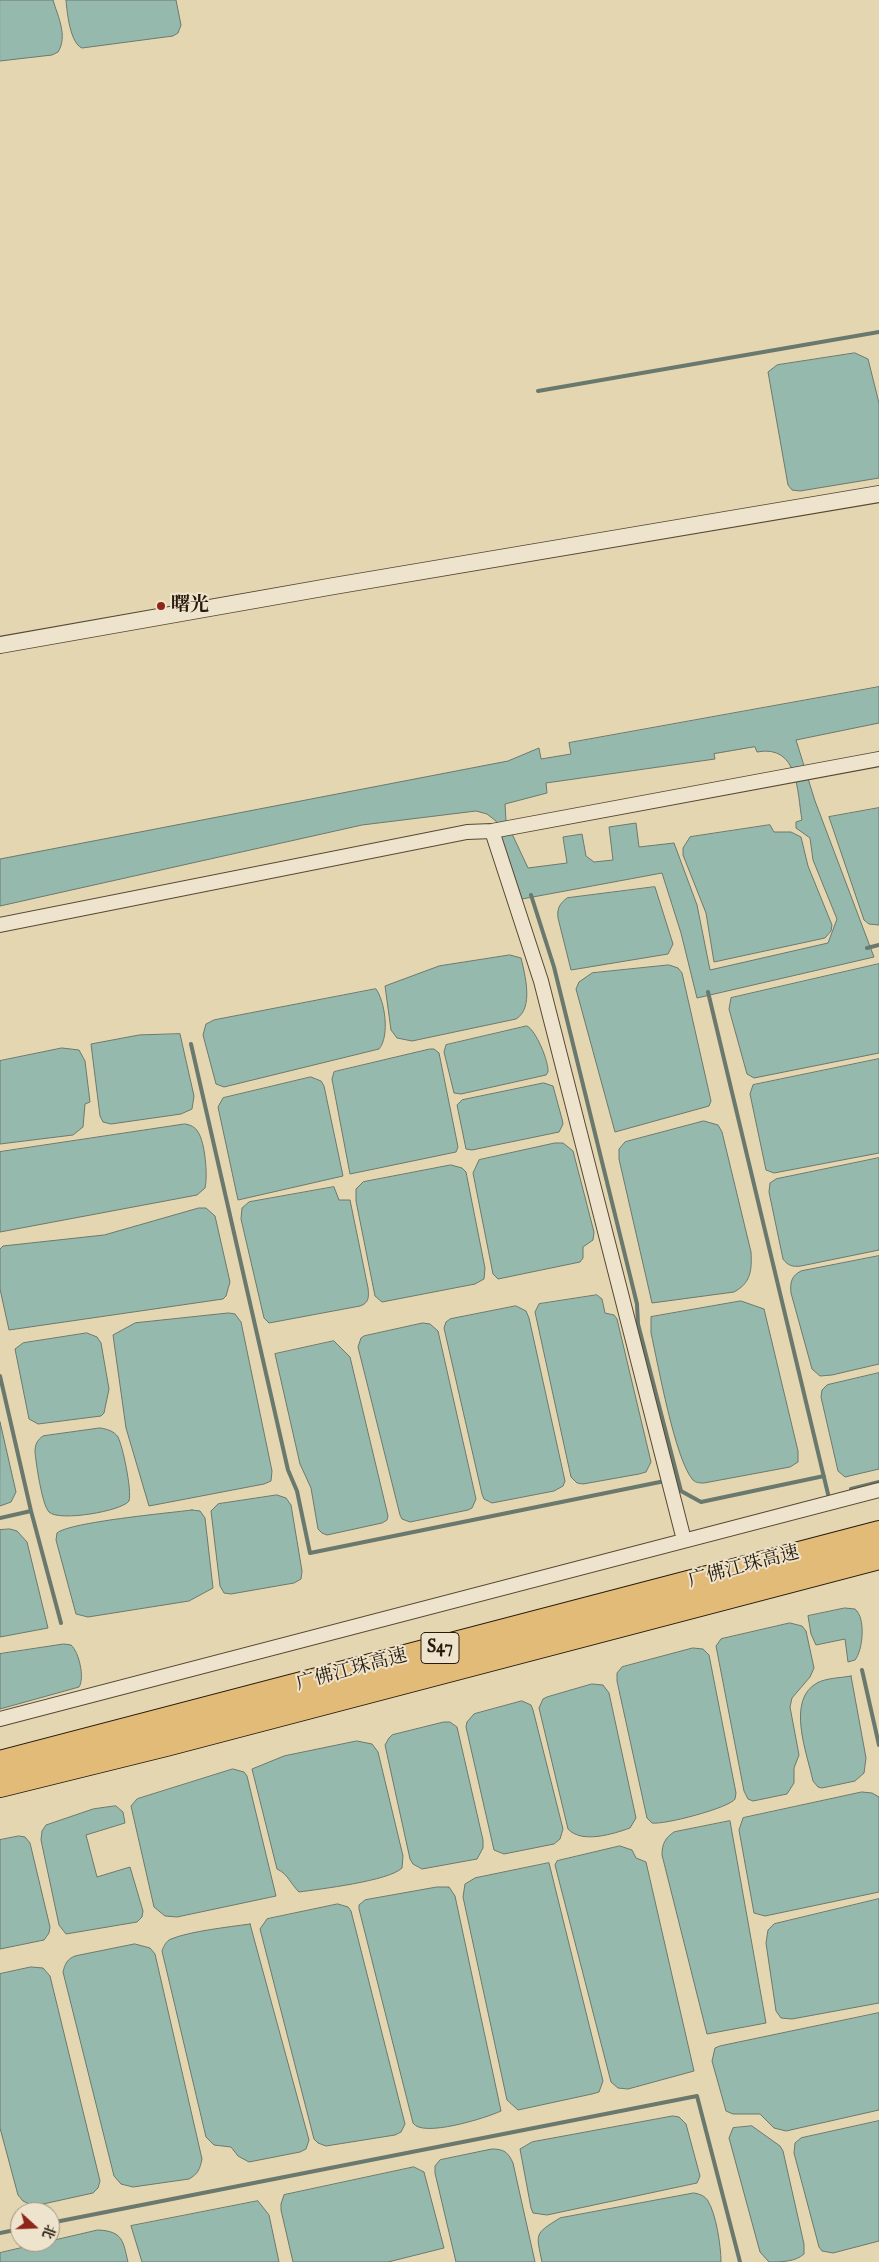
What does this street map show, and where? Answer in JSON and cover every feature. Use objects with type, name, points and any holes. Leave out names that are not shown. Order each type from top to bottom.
[{"type":"highway","name":"广佛江珠高速","points":[[0,1763],[879,1533]]},
{"type":"highway","name":"广佛江珠高速","points":[[0,1785],[185,1739],[879,1556]]},
{"type":"street","points":[[0,645],[334,586],[879,494]]},
{"type":"street","points":[[0,926],[457,834],[492,831],[879,759]]},
{"type":"street","points":[[492,831],[541,981],[684,1540]]},
{"type":"street","points":[[0,1719],[879,1490]]},
{"type":"water","points":[[0,0],[53,0],[62,33],[61,46],[58,52],[52,55],[0,61]]},
{"type":"water","points":[[66,0],[176,0],[181,25],[178,33],[173,36],[82,48],[78,45],[72,34]]},
{"type":"water","points":[[855,353],[868,359],[879,403],[879,478],[800,491],[792,490],[788,485],[768,372],[777,365]]},
{"type":"water","points":[[879,687],[879,723],[796,740],[815,801],[874,957],[697,998],[681,933],[662,873],[522,899],[496,821],[487,814],[476,811],[362,825],[0,906],[0,859],[508,761],[539,748],[541,759],[571,754],[569,743]],"holes":[[[755,747],[757,752],[771,751],[781,755],[793,772],[797,784],[802,820],[796,822],[796,828],[810,838],[813,860],[837,919],[828,943],[710,970],[697,905],[674,843],[639,847],[636,823],[609,827],[613,860],[594,862],[586,856],[582,834],[563,837],[567,863],[528,868],[506,821],[505,804],[547,793],[546,783],[715,759],[714,754]]]},
{"type":"water","points":[[879,808],[879,925],[869,924],[864,920],[829,817]]},
{"type":"water","points":[[770,825],[774,832],[791,832],[801,837],[808,866],[832,925],[831,931],[825,938],[714,962],[706,913],[683,855],[683,848],[690,837]]},
{"type":"water","points":[[655,887],[673,944],[668,954],[571,970],[558,918],[559,907],[564,900],[567,898]]},
{"type":"water","points":[[510,955],[521,958],[527,991],[525,1007],[522,1014],[516,1019],[412,1041],[397,1038],[391,1030],[385,986],[439,966]]},
{"type":"water","points":[[879,964],[879,1053],[754,1078],[747,1074],[729,1009],[731,998]]},
{"type":"water","points":[[669,965],[678,968],[682,973],[711,1101],[709,1106],[615,1132],[576,989],[579,982],[592,973]]},
{"type":"water","points":[[376,989],[382,1002],[385,1019],[384,1036],[379,1049],[224,1087],[216,1084],[203,1035],[206,1024],[214,1020]]},
{"type":"water","points":[[527,1026],[534,1033],[544,1054],[548,1067],[546,1075],[461,1094],[454,1093],[444,1052],[446,1045]]},
{"type":"water","points":[[180,1034],[194,1096],[192,1109],[181,1114],[111,1124],[103,1122],[100,1116],[91,1044],[139,1035]]},
{"type":"water","points":[[62,1048],[79,1050],[85,1061],[90,1102],[85,1104],[83,1127],[73,1135],[0,1144],[0,1061]]},
{"type":"water","points":[[434,1049],[439,1053],[458,1147],[456,1152],[350,1174],[332,1079],[334,1072]]},
{"type":"water","points":[[879,1059],[879,1153],[774,1173],[766,1170],[750,1094],[753,1085]]},
{"type":"water","points":[[311,1077],[321,1081],[324,1086],[343,1176],[238,1200],[218,1107],[223,1098]]},
{"type":"water","points":[[544,1083],[553,1086],[563,1124],[559,1132],[472,1150],[466,1149],[457,1105],[462,1100]]},
{"type":"water","points":[[704,1121],[718,1125],[722,1132],[751,1252],[749,1275],[744,1284],[734,1292],[652,1303],[619,1159],[619,1149],[625,1142]]},
{"type":"water","points":[[185,1124],[193,1126],[197,1130],[204,1151],[205,1188],[197,1195],[0,1232],[0,1152]]},
{"type":"water","points":[[555,1143],[563,1143],[573,1151],[594,1232],[593,1240],[583,1247],[583,1258],[580,1262],[498,1279],[493,1274],[473,1173],[479,1160]]},
{"type":"water","points":[[879,1158],[879,1250],[801,1266],[789,1265],[783,1259],[769,1192],[770,1183],[776,1179]]},
{"type":"water","points":[[451,1165],[462,1168],[466,1172],[485,1268],[484,1279],[475,1284],[382,1302],[375,1296],[356,1201],[356,1189],[363,1182]]},
{"type":"water","points":[[334,1187],[339,1200],[350,1200],[368,1288],[367,1301],[360,1306],[269,1323],[264,1318],[241,1219],[242,1208],[249,1202]]},
{"type":"water","points":[[199,1208],[206,1208],[215,1216],[230,1282],[226,1296],[223,1299],[9,1330],[0,1289],[0,1249],[3,1246],[104,1235]]},
{"type":"water","points":[[879,1256],[879,1364],[820,1376],[812,1369],[791,1293],[792,1280],[801,1271]]},
{"type":"water","points":[[597,1295],[602,1299],[605,1313],[614,1315],[617,1319],[651,1462],[646,1472],[583,1484],[577,1483],[571,1477],[535,1312],[539,1304]]},
{"type":"water","points":[[741,1301],[764,1309],[798,1451],[798,1462],[790,1467],[698,1483],[693,1480],[686,1469],[674,1433],[651,1333],[651,1317]]},
{"type":"water","points":[[516,1306],[526,1311],[529,1318],[565,1481],[563,1486],[554,1491],[492,1503],[484,1499],[482,1494],[444,1328],[446,1322],[450,1319]]},
{"type":"water","points":[[229,1313],[235,1314],[241,1322],[272,1471],[271,1481],[264,1484],[149,1506],[126,1428],[113,1335],[135,1323]]},
{"type":"water","points":[[423,1323],[430,1324],[438,1331],[476,1499],[472,1508],[468,1510],[410,1522],[402,1519],[400,1515],[358,1347],[361,1338],[364,1336]]},
{"type":"water","points":[[87,1333],[97,1337],[101,1343],[109,1389],[104,1413],[101,1416],[38,1424],[29,1419],[15,1349],[23,1343]]},
{"type":"water","points":[[334,1341],[350,1357],[388,1516],[387,1520],[382,1523],[327,1535],[318,1529],[311,1488],[300,1464],[275,1354]]},
{"type":"water","points":[[879,1373],[879,1469],[845,1477],[838,1471],[821,1397],[822,1390],[827,1385]]},
{"type":"water","points":[[0,1422],[16,1492],[11,1502],[0,1506]]},
{"type":"water","points":[[100,1428],[114,1433],[118,1437],[126,1469],[129,1501],[124,1505],[103,1512],[77,1516],[55,1515],[49,1512],[46,1508],[38,1474],[35,1452],[38,1441],[43,1436]]},
{"type":"water","points":[[277,1495],[286,1498],[291,1505],[302,1571],[301,1579],[294,1583],[231,1594],[224,1593],[220,1586],[211,1511],[218,1504]]},
{"type":"water","points":[[192,1510],[200,1511],[205,1518],[213,1588],[189,1601],[88,1617],[76,1614],[56,1540],[57,1533],[80,1525]]},
{"type":"water","points":[[10,1529],[17,1531],[27,1542],[48,1628],[0,1637],[0,1530]]},
{"type":"water","points":[[845,1608],[855,1609],[861,1619],[862,1626],[858,1655],[855,1660],[848,1662],[845,1639],[816,1645],[811,1634],[808,1616]]},
{"type":"water","points":[[790,1623],[802,1626],[806,1631],[814,1668],[810,1677],[792,1698],[790,1707],[799,1755],[794,1768],[794,1783],[787,1794],[753,1801],[748,1799],[744,1791],[716,1646],[721,1639]]},
{"type":"water","points":[[64,1644],[71,1645],[74,1648],[79,1659],[81,1683],[79,1687],[0,1709],[0,1654]]},
{"type":"water","points":[[693,1648],[703,1649],[709,1655],[736,1793],[735,1799],[721,1807],[696,1815],[652,1823],[647,1818],[617,1681],[617,1673],[622,1667]]},
{"type":"water","points":[[851,1676],[866,1758],[864,1773],[855,1781],[822,1788],[818,1787],[813,1781],[803,1742],[801,1728],[802,1702],[808,1691],[817,1683]]},
{"type":"water","points":[[592,1684],[603,1685],[609,1693],[636,1818],[630,1828],[607,1835],[589,1837],[574,1834],[568,1829],[539,1708],[543,1699],[547,1697]]},
{"type":"water","points":[[522,1701],[531,1705],[533,1710],[563,1829],[560,1839],[554,1844],[504,1854],[494,1850],[466,1727],[467,1722],[474,1714]]},
{"type":"water","points":[[450,1722],[457,1727],[483,1840],[483,1848],[477,1859],[422,1869],[413,1864],[410,1859],[385,1745],[392,1735]]},
{"type":"water","points":[[357,1741],[372,1744],[378,1752],[403,1856],[402,1868],[395,1873],[369,1881],[299,1892],[286,1876],[277,1869],[252,1769],[284,1756]]},
{"type":"water","points":[[233,1769],[244,1772],[247,1776],[276,1896],[177,1917],[165,1916],[154,1907],[131,1806],[137,1799]]},
{"type":"water","points":[[862,1792],[872,1793],[879,1797],[879,1892],[765,1916],[754,1913],[739,1830],[743,1818]]},
{"type":"water","points":[[116,1806],[123,1812],[125,1823],[86,1835],[97,1877],[130,1867],[143,1911],[142,1917],[137,1922],[66,1934],[59,1925],[41,1840],[42,1831],[46,1825],[93,1809]]},
{"type":"water","points":[[730,1821],[766,2023],[707,2034],[662,1851],[663,1844],[674,1832]]},
{"type":"water","points":[[19,1836],[25,1837],[30,1843],[50,1927],[49,1933],[44,1940],[0,1949],[0,1840]]},
{"type":"water","points":[[620,1846],[632,1850],[636,1858],[646,1862],[694,2071],[628,2089],[618,2088],[611,2082],[555,1865],[557,1861]]},
{"type":"water","points":[[549,1863],[603,2081],[599,2092],[518,2110],[507,2100],[463,1897],[465,1884],[475,1878]]},
{"type":"water","points":[[437,1887],[449,1887],[455,1896],[501,2111],[455,2125],[428,2128],[419,2127],[413,2123],[359,1905],[365,1900]]},
{"type":"water","points":[[879,1899],[879,2003],[792,2019],[781,2018],[776,2011],[766,1943],[768,1930],[774,1924]]},
{"type":"water","points":[[338,1904],[348,1907],[351,1911],[405,2124],[401,2132],[395,2135],[326,2146],[314,2139],[260,1929],[267,1919]]},
{"type":"water","points":[[250,1924],[309,2140],[306,2149],[300,2152],[249,2162],[238,2156],[231,2147],[214,2145],[206,2137],[162,1951],[168,1941],[179,1936]]},
{"type":"water","points":[[135,1944],[150,1948],[155,1954],[202,2159],[198,2171],[189,2179],[133,2187],[121,2184],[114,2176],[63,1972],[67,1962],[75,1956]]},
{"type":"water","points":[[31,1967],[43,1968],[50,1976],[100,2181],[98,2188],[93,2193],[52,2202],[25,2202],[18,2195],[0,2128],[0,1974]]},
{"type":"water","points":[[879,2013],[879,2110],[786,2131],[774,2128],[760,2114],[733,2114],[726,2111],[712,2061],[715,2048]]},
{"type":"water","points":[[673,2116],[679,2117],[686,2124],[700,2176],[697,2183],[547,2215],[533,2213],[520,2149],[532,2142]]},
{"type":"water","points":[[879,2121],[879,2241],[833,2253],[822,2251],[819,2247],[794,2153],[795,2143],[801,2138]]},
{"type":"water","points":[[752,2126],[780,2146],[783,2151],[804,2244],[804,2254],[792,2260],[769,2262],[760,2252],[729,2138],[733,2128]]},
{"type":"water","points":[[492,2149],[505,2152],[513,2163],[535,2262],[456,2262],[435,2166],[440,2160]]},
{"type":"water","points":[[414,2167],[424,2172],[444,2248],[388,2262],[293,2262],[281,2210],[284,2195]]},
{"type":"water","points":[[694,2193],[705,2198],[711,2207],[718,2230],[721,2262],[542,2262],[538,2240],[539,2235],[541,2231],[560,2218]]},
{"type":"water","points":[[258,2201],[269,2215],[279,2262],[142,2262],[131,2226]]},
{"type":"water","points":[[98,2230],[113,2232],[123,2243],[128,2262],[0,2262],[0,2253],[10,2251],[60,2252],[60,2239]]},
{"type":"waterway","points":[[538,391],[879,332]]},
{"type":"waterway","points":[[531,895],[554,967],[637,1304],[638,1324],[681,1491],[701,1502],[824,1476]]},
{"type":"waterway","points":[[867,948],[879,945]]},
{"type":"waterway","points":[[708,992],[828,1494]]},
{"type":"waterway","points":[[191,1044],[288,1470],[297,1491],[310,1553],[665,1481]]},
{"type":"waterway","points":[[0,1376],[31,1511],[61,1623]]},
{"type":"waterway","points":[[851,1489],[879,1482]]},
{"type":"waterway","points":[[0,1518],[31,1511]]},
{"type":"waterway","points":[[862,1670],[879,1745]]},
{"type":"waterway","points":[[60,2221],[697,2096],[740,2262]]},
{"type":"waterway","points":[[0,2233],[10,2231]]},
{"type":"place","name":"曙光","points":[[161,606]]}]
